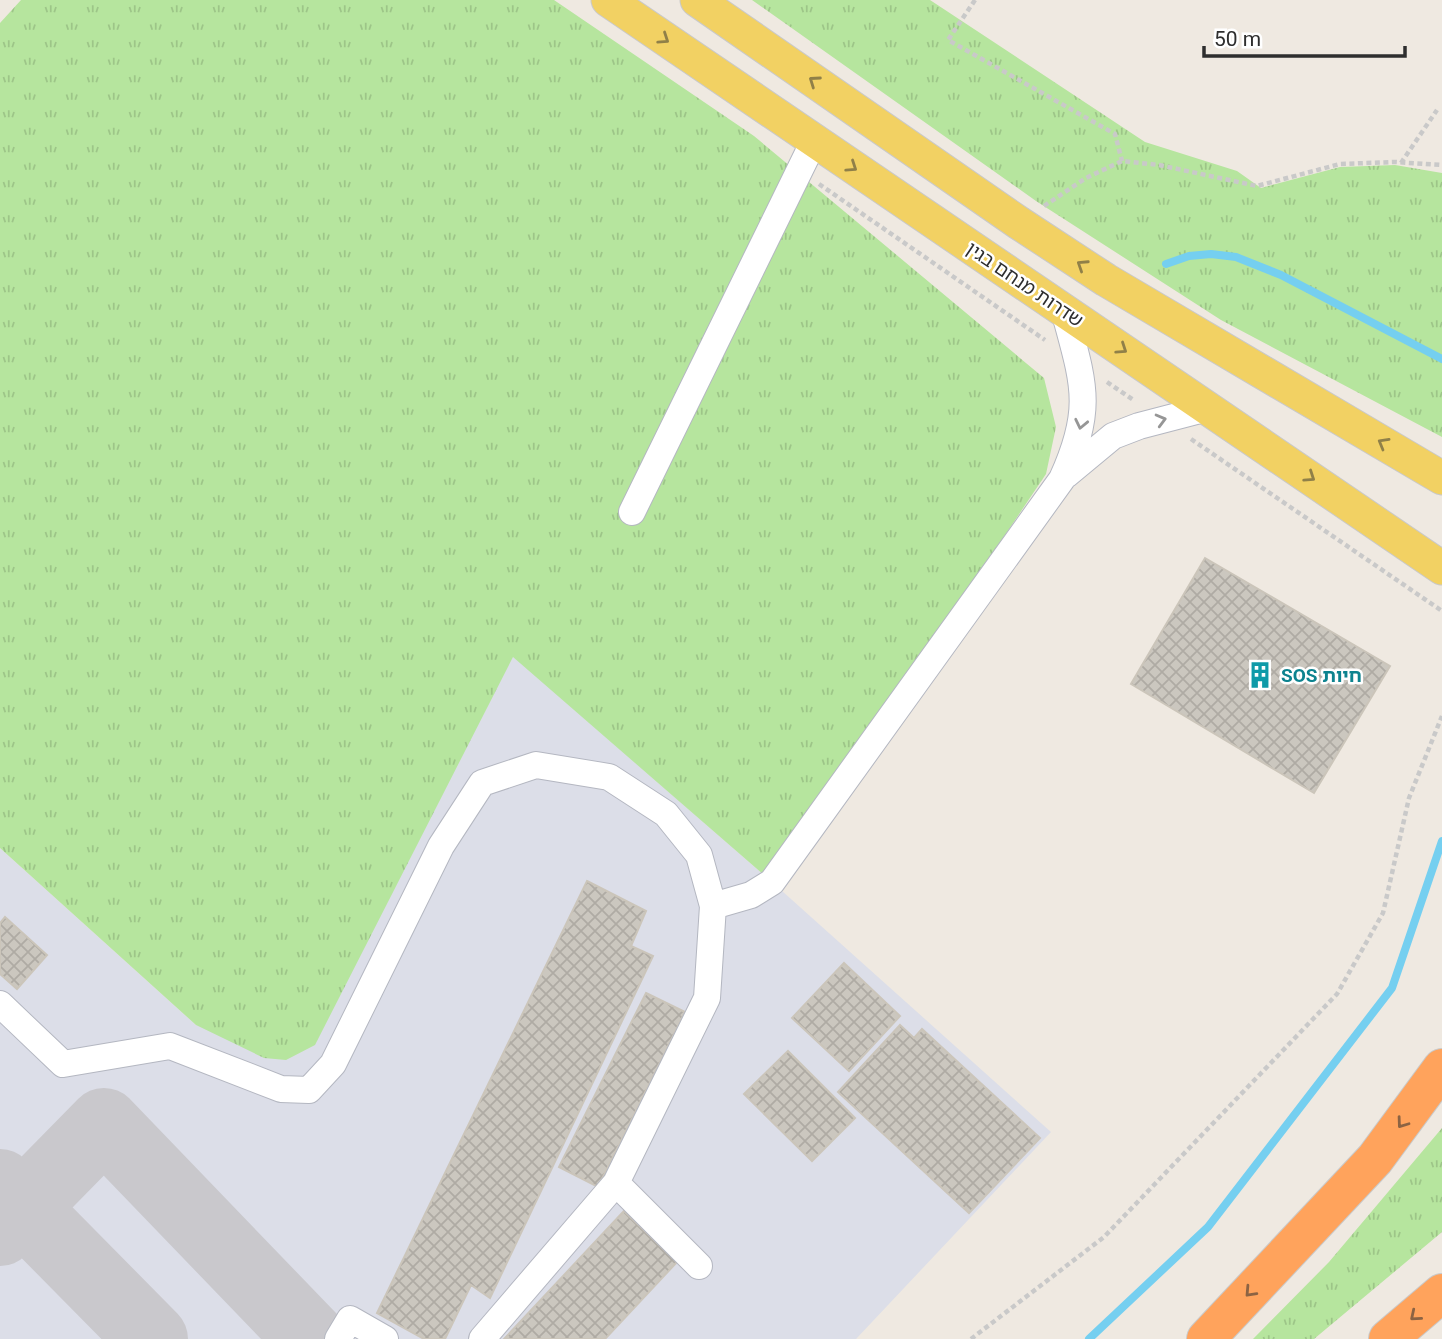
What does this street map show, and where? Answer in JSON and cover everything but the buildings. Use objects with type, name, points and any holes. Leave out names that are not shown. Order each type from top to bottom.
[{"type":"highway","points":[[1206,1339],[1375,1159],[1442,1068]]},
{"type":"highway","points":[[1388,1339],[1442,1293]]},
{"type":"main road","name":"שדרות מנחם בגין","points":[[608,0],[1442,568]]},
{"type":"main road","points":[[697,0],[1019,223],[1199,336],[1442,478]]},
{"type":"street","points":[[632,512],[814,141]]},
{"type":"street","points":[[713,906],[751,895],[772,881],[1062,479],[1075,452],[1085,402],[1064,310]]},
{"type":"street","points":[[1062,479],[1113,436],[1162,419],[1208,408]]},
{"type":"street","points":[[0,1004],[63,1064],[170,1046],[281,1089],[309,1090],[334,1064],[441,846],[482,783],[536,765],[609,777],[666,814],[699,855],[713,906],[707,998],[616,1184],[482,1339]]},
{"type":"street","points":[[616,1184],[699,1266]]},
{"type":"street","points":[[338,1339],[350,1320],[386,1339]]},
{"type":"path","points":[[975,0],[948,40],[1115,134],[1122,161]]},
{"type":"path","points":[[1401,163],[1437,110]]},
{"type":"path","points":[[1019,223],[1086,178],[1122,161],[1257,186],[1340,164],[1442,164]]},
{"type":"path","points":[[799,170],[1442,611]]},
{"type":"path","points":[[971,1339],[1104,1237],[1337,994],[1383,913],[1409,798],[1442,716]]},
{"type":"shaded area","points":[[513,656],[772,882],[1051,1132],[856,1339],[0,1339],[0,848],[196,1025],[315,1044]]},
{"type":"green space","points":[[21,0],[554,0],[754,136],[1044,378],[1056,427],[1046,474],[772,882],[513,657],[315,1045],[286,1060],[264,1058],[196,1025],[0,848],[0,23]]},
{"type":"green space","points":[[752,0],[930,0],[1145,142],[1237,171],[1261,188],[1340,167],[1395,165],[1442,173],[1442,437],[1221,320],[1036,201]]},
{"type":"green space","points":[[1442,1128],[1442,1232],[1314,1339],[1253,1339],[1329,1262]]},
{"type":"waterway","points":[[1166,264],[1189,256],[1211,254],[1236,257],[1281,275],[1442,359]]},
{"type":"waterway","points":[[1089,1339],[1208,1227],[1392,988],[1442,841]]},
{"type":"taxiway","points":[[0,1230],[104,1124],[311,1339]]},
{"type":"taxiway","points":[[0,1185],[152,1339]]},
{"type":"place","name":"SOS חיות","points":[[1260,675]]}]
